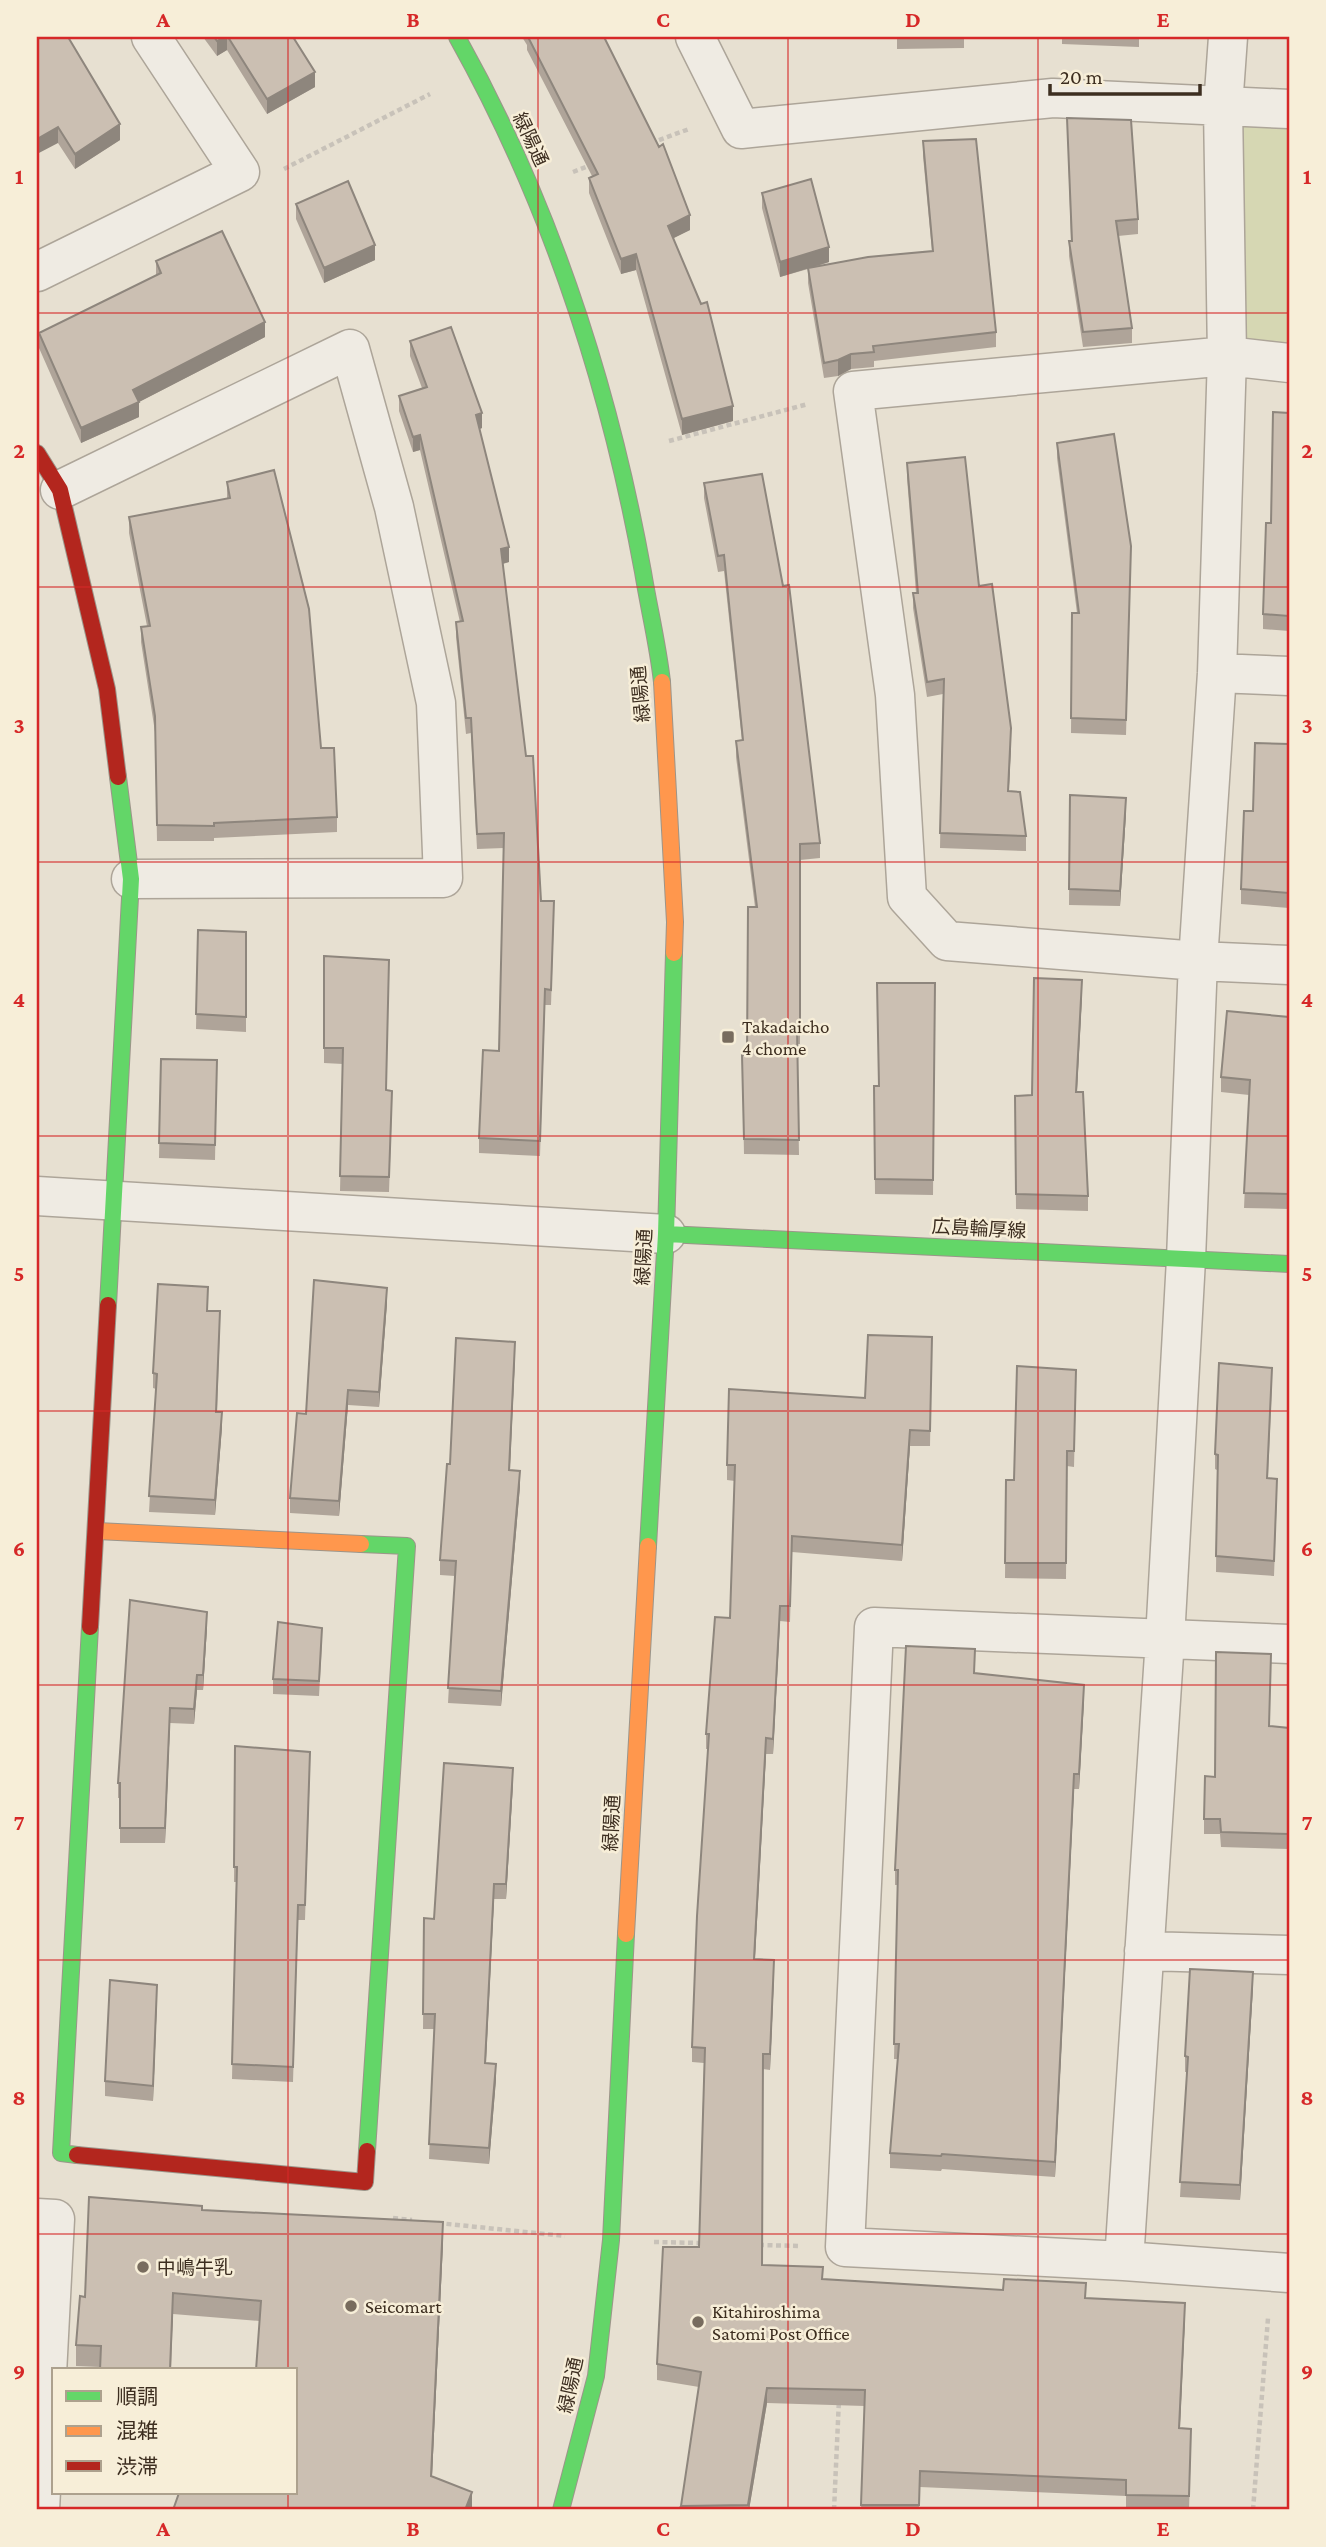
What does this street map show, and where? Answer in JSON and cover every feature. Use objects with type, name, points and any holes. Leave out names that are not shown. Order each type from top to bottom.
[{"type":"street","points":[[37,272],[240,172],[151,37]]},
{"type":"street","name":"緑陽通","points":[[457,37],[538,202],[589,343],[628,490],[662,679],[675,922],[666,1234],[611,2240],[596,2376],[561,2510]]},
{"type":"street","points":[[695,37],[741,129],[1053,98],[1289,109]]},
{"type":"street","points":[[1124,2261],[1165,1639],[1186,1259],[1198,961],[1217,673],[1227,356],[1223,107],[1228,37]]},
{"type":"street","points":[[60,490],[351,349],[394,507],[436,703],[443,878],[131,879]]},
{"type":"street","points":[[1289,363],[1227,356],[853,391],[895,695],[907,897],[947,941],[1198,961],[1289,965]]},
{"type":"street","points":[[37,453],[60,490],[107,689],[131,879],[61,2153],[365,2182],[407,1546],[97,1531]]},
{"type":"street","points":[[1217,673],[1289,676]]},
{"type":"street","points":[[37,1196],[666,1234]]},
{"type":"street","name":"広島輪厚線","points":[[666,1234],[1289,1264]]},
{"type":"street","points":[[1289,1644],[874,1627],[845,2247],[1124,2261],[1289,2273]]},
{"type":"street","points":[[1144,1951],[1289,1955]]},
{"type":"street","points":[[37,2218],[55,2219],[40,2510]]},
{"type":"path","points":[[646,145],[733,112]]},
{"type":"path","points":[[572,172],[597,163]]},
{"type":"path","points":[[669,441],[853,391]]},
{"type":"path","points":[[390,2218],[417,2221]]},
{"type":"path","points":[[431,2222],[611,2240],[707,2243]]},
{"type":"path","points":[[749,2244],[845,2247]]},
{"type":"path","points":[[1253,2510],[1265,2356]]},
{"type":"path","points":[[834,2510],[839,2386]]},
{"type":"green space","points":[[1223,107],[1289,109],[1289,363],[1227,356]]},
{"type":"building","points":[[37,37],[68,37],[120,124],[75,154],[58,127],[37,139]]},
{"type":"building","points":[[228,37],[293,37],[315,72],[267,99]]},
{"type":"building","points":[[528,37],[604,37],[659,147],[663,144],[690,215],[668,226],[701,304],[707,302],[733,406],[682,419],[636,254],[621,259],[589,178],[598,174]]},
{"type":"building","points":[[1067,118],[1131,120],[1138,219],[1116,221],[1132,328],[1083,332],[1069,241],[1072,241]]},
{"type":"building","points":[[976,139],[996,332],[873,346],[874,352],[851,354],[824,363],[808,268],[868,257],[933,251],[923,141]]},
{"type":"building","points":[[811,179],[829,247],[780,262],[762,193]]},
{"type":"building","points":[[348,181],[375,245],[324,268],[296,204]]},
{"type":"building","points":[[222,231],[265,322],[133,390],[139,402],[81,428],[39,333],[161,273],[156,261]]},
{"type":"building","points":[[451,327],[482,413],[476,415],[509,547],[501,549],[526,756],[533,756],[541,901],[554,901],[551,990],[545,989],[540,1141],[479,1138],[483,1050],[499,1051],[504,833],[477,834],[471,718],[466,718],[456,622],[463,621],[420,435],[413,437],[399,396],[427,387],[410,341]]},
{"type":"building","points":[[1273,412],[1289,413],[1289,616],[1263,614],[1266,523],[1271,523]]},
{"type":"building","points":[[1114,434],[1131,546],[1126,720],[1071,718],[1072,613],[1079,613],[1057,443]]},
{"type":"building","points":[[965,457],[979,586],[992,584],[1011,728],[1008,791],[1020,792],[1026,836],[940,833],[944,679],[927,682],[913,593],[918,593],[907,463]]},
{"type":"building","points":[[274,470],[309,609],[321,748],[334,748],[337,817],[214,823],[214,826],[157,825],[155,716],[141,627],[150,626],[129,517],[230,498],[227,482]]},
{"type":"building","points":[[762,474],[783,586],[789,585],[820,843],[800,844],[800,1029],[797,1029],[799,1140],[744,1139],[742,1055],[747,1055],[748,907],[757,907],[736,741],[743,740],[724,555],[718,556],[704,483]]},
{"type":"building","points":[[1255,743],[1289,744],[1289,893],[1241,889],[1244,811],[1253,811]]},
{"type":"building","points":[[1070,795],[1126,798],[1120,891],[1069,889]]},
{"type":"building","points":[[198,930],[246,932],[246,1017],[196,1014]]},
{"type":"building","points":[[324,956],[389,960],[386,1090],[392,1091],[389,1177],[340,1176],[343,1048],[324,1048]]},
{"type":"building","points":[[1034,978],[1082,980],[1076,1092],[1083,1092],[1088,1196],[1016,1194],[1015,1096],[1032,1095]]},
{"type":"building","points":[[877,983],[935,983],[933,1180],[875,1179],[874,1086],[879,1086]]},
{"type":"building","points":[[1227,1011],[1289,1017],[1289,1194],[1244,1193],[1250,1080],[1221,1077]]},
{"type":"building","points":[[161,1059],[217,1060],[215,1145],[159,1143]]},
{"type":"building","points":[[314,1280],[387,1288],[379,1392],[348,1390],[339,1501],[290,1498],[297,1413],[306,1414]]},
{"type":"building","points":[[158,1284],[208,1287],[207,1311],[220,1311],[216,1412],[222,1412],[215,1500],[149,1496],[157,1374],[153,1373]]},
{"type":"building","points":[[868,1335],[932,1337],[930,1431],[910,1430],[902,1545],[792,1536],[790,1606],[780,1606],[773,1739],[766,1738],[754,1959],[774,1960],[770,2054],[763,2054],[762,2265],[823,2267],[822,2279],[1003,2290],[1004,2279],[1086,2283],[1085,2298],[1185,2303],[1179,2428],[1191,2429],[1189,2496],[1126,2495],[1126,2480],[920,2471],[919,2505],[861,2505],[865,2390],[767,2388],[748,2505],[681,2506],[701,2372],[657,2364],[663,2247],[699,2247],[705,2048],[692,2047],[697,1916],[709,1734],[706,1734],[715,1617],[730,1618],[735,1465],[727,1465],[729,1389],[865,1398]]},
{"type":"building","points":[[456,1338],[515,1342],[509,1470],[520,1471],[501,1691],[448,1688],[456,1561],[440,1560],[447,1464],[450,1464]]},
{"type":"building","points":[[1219,1363],[1272,1368],[1267,1478],[1277,1479],[1274,1561],[1216,1556],[1218,1455],[1215,1454]]},
{"type":"building","points":[[1017,1366],[1076,1370],[1074,1451],[1067,1451],[1066,1563],[1005,1563],[1006,1480],[1014,1480]]},
{"type":"building","points":[[130,1600],[207,1612],[203,1675],[197,1675],[194,1709],[170,1708],[165,1828],[120,1828],[118,1783]]},
{"type":"building","points":[[278,1622],[322,1628],[319,1681],[273,1679]]},
{"type":"building","points":[[906,1646],[975,1649],[974,1673],[1084,1685],[1079,1774],[1074,1774],[1055,2162],[890,2153],[899,2044],[894,2044],[898,1870],[895,1870]]},
{"type":"building","points":[[1216,1652],[1271,1654],[1269,1726],[1289,1728],[1289,1834],[1221,1832],[1220,1819],[1204,1819],[1205,1776],[1215,1777]]},
{"type":"building","points":[[235,1746],[310,1752],[305,1905],[298,1905],[293,2067],[232,2064],[237,1867],[234,1867]]},
{"type":"building","points":[[444,1763],[513,1768],[506,1884],[494,1884],[485,2063],[496,2064],[489,2148],[429,2144],[435,2014],[423,2014],[424,1918],[434,1919]]},
{"type":"building","points":[[1190,1969],[1253,1972],[1240,2185],[1180,2182],[1188,2057],[1185,2056]]},
{"type":"building","points":[[110,1980],[157,1985],[153,2086],[105,2081]]},
{"type":"building","points":[[89,2197],[202,2206],[202,2210],[443,2222],[431,2476],[472,2492],[465,2510],[173,2510],[179,2494],[298,2494],[298,2368],[256,2368],[261,2301],[173,2293],[170,2368],[100,2368],[101,2346],[76,2345],[80,2296],[85,2297]]},
{"type":"traffic: fast","points":[[457,37],[521,164],[548,230],[594,364],[629,502],[662,682]]},
{"type":"traffic: fast","points":[[108,1305],[131,879],[118,777]]},
{"type":"traffic: fast","points":[[648,1546],[666,1234],[674,953]]},
{"type":"traffic: fast","points":[[666,1234],[1289,1264]]},
{"type":"traffic: fast","points":[[361,1544],[407,1546],[367,2151]]},
{"type":"traffic: fast","points":[[77,2155],[61,2153],[90,1627]]},
{"type":"traffic: fast","points":[[561,2510],[596,2376],[611,2240],[626,1934]]},
{"type":"traffic: slow","points":[[662,682],[675,922],[674,953]]},
{"type":"traffic: slow","points":[[97,1531],[361,1544]]},
{"type":"traffic: slow","points":[[626,1934],[648,1546]]},
{"type":"traffic: jam","points":[[37,453],[60,490],[107,689],[118,777]]},
{"type":"traffic: jam","points":[[90,1627],[108,1305]]},
{"type":"traffic: jam","points":[[77,2155],[365,2182],[367,2151]]},
{"type":"place","name":"Takadaicho 4 chome","points":[[728,1037]]},
{"type":"place","name":"中嶋牛乳","points":[[143,2267]]},
{"type":"place","name":"Seicomart","points":[[351,2306]]},
{"type":"place","name":"Kitahiroshima Satomi Post Office","points":[[698,2322]]}]
